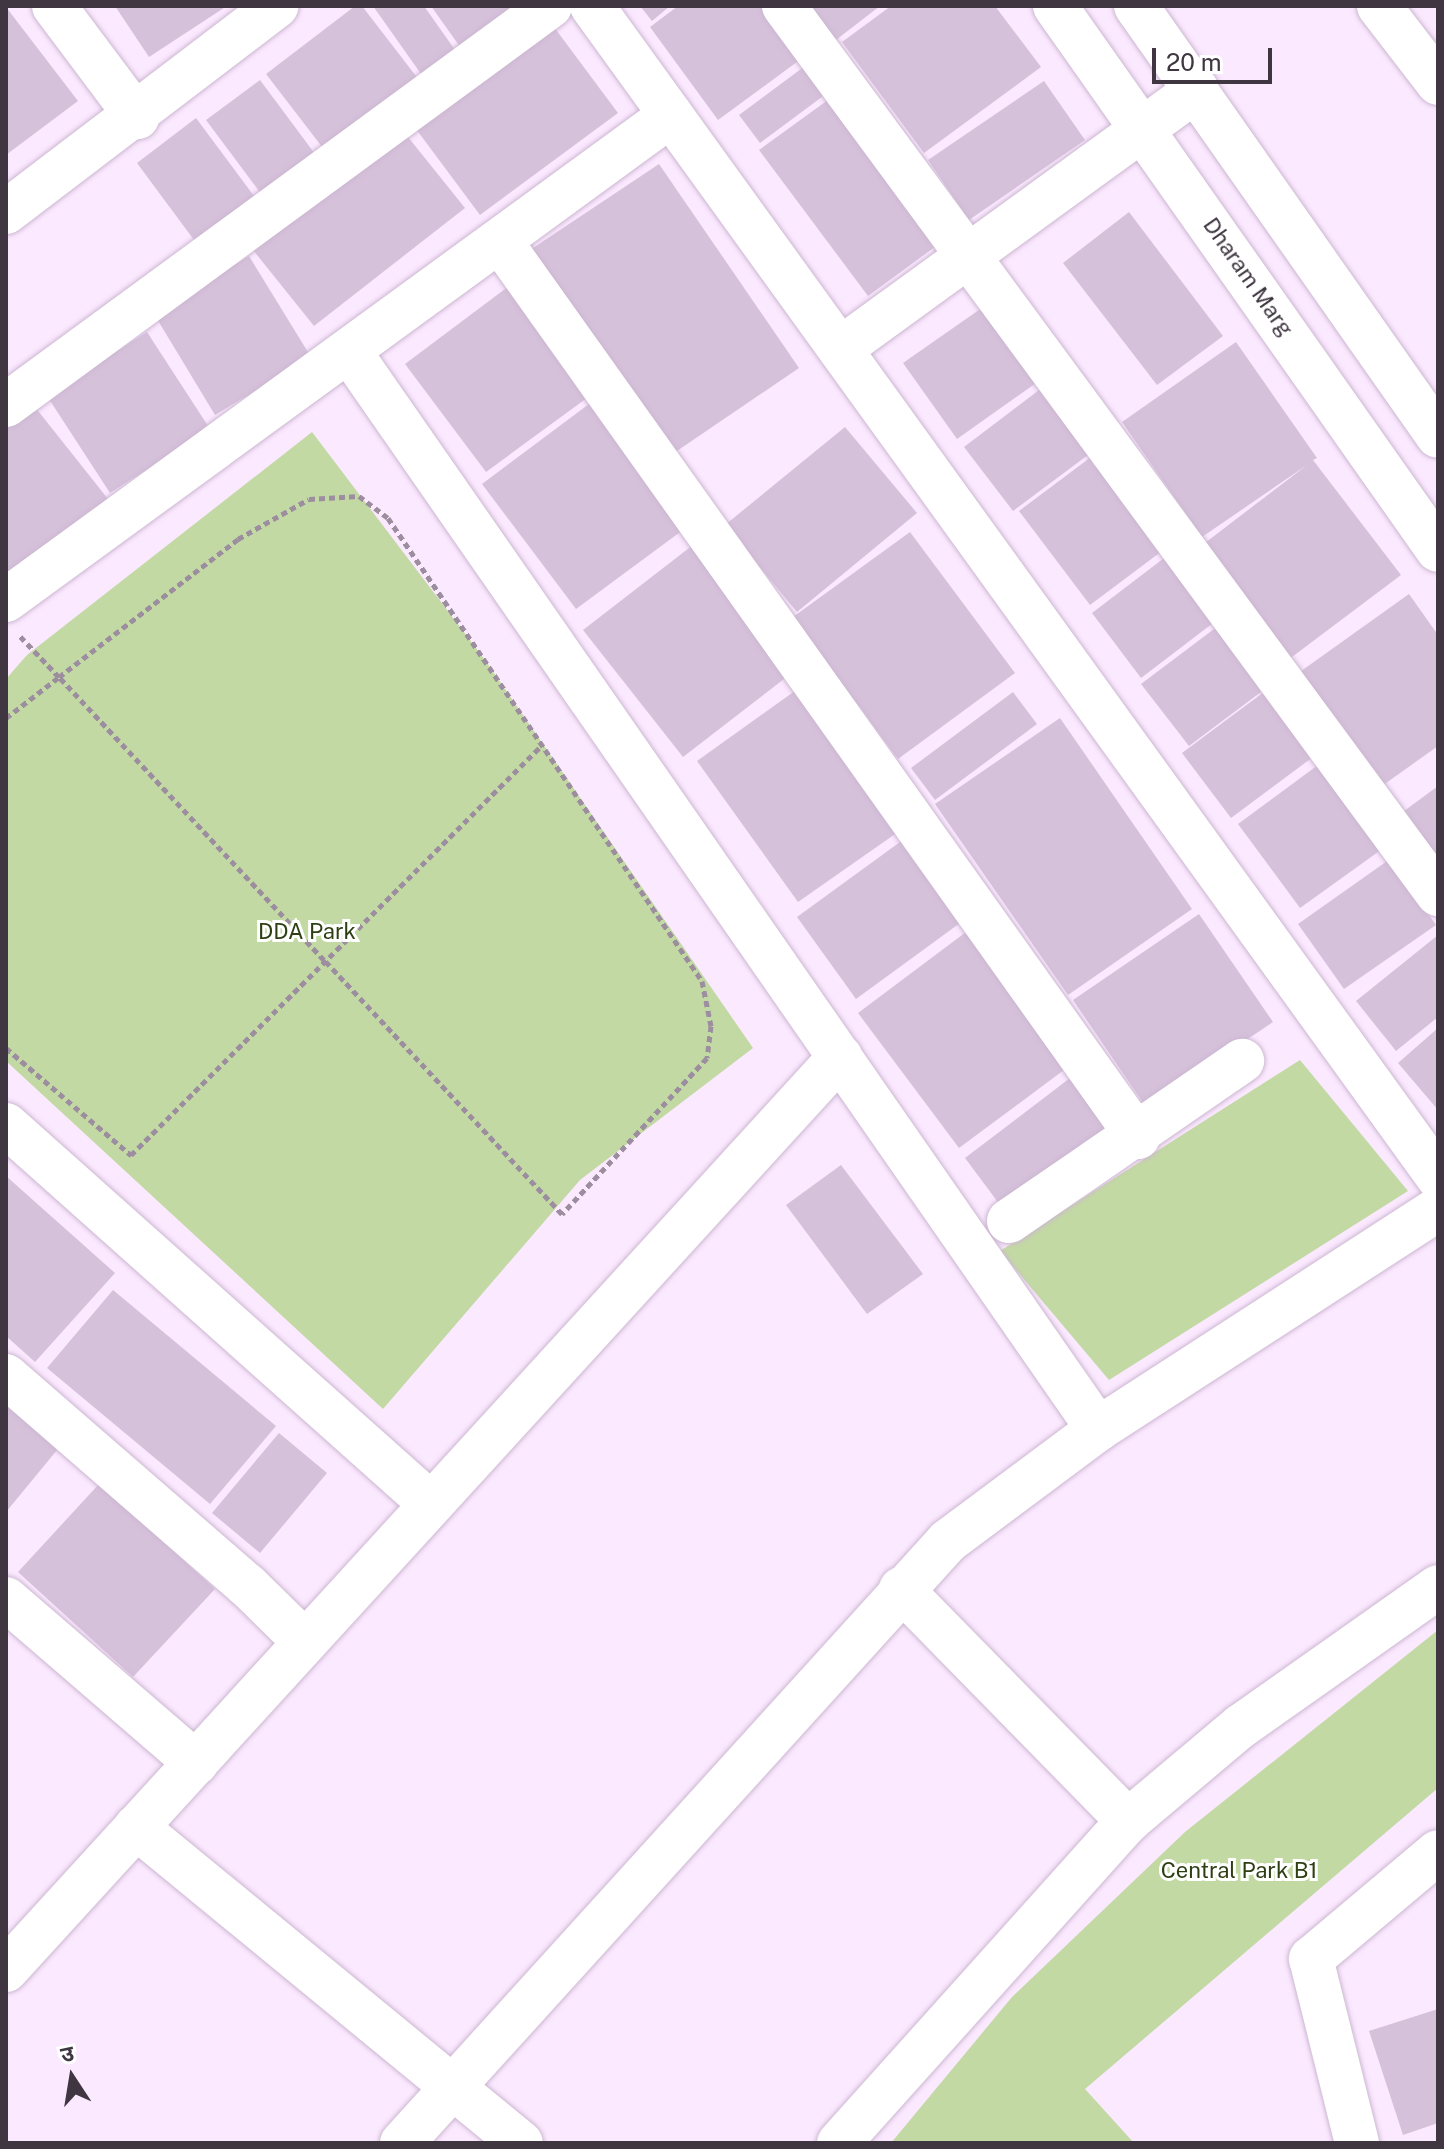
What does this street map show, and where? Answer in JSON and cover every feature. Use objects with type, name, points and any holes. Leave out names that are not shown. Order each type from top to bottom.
[{"type":"street","points":[[54,6],[137,117]]},
{"type":"street","points":[[6,212],[137,117],[276,6]]},
{"type":"street","points":[[6,405],[550,6]]},
{"type":"street","points":[[592,6],[1438,1177]]},
{"type":"street","points":[[784,6],[1438,894]]},
{"type":"street","name":"Dharam Marg","points":[[1055,6],[1145,128],[1438,550]]},
{"type":"street","points":[[1136,6],[1435,427]]},
{"type":"street","points":[[1379,6],[1438,83]]},
{"type":"street","points":[[840,349],[1197,90]]},
{"type":"street","points":[[11,616],[349,351],[671,115]]},
{"type":"street","points":[[500,241],[1138,1137]]},
{"type":"street","points":[[349,351],[1098,1429]]},
{"type":"street","points":[[6,1970],[840,1057]]},
{"type":"street","points":[[1009,1221],[1138,1137],[1242,1061]]},
{"type":"street","points":[[6,1125],[431,1504]]},
{"type":"street","points":[[402,2143],[901,1589],[948,1541],[1098,1429],[1438,1209]]},
{"type":"street","points":[[6,1376],[248,1586],[305,1642]]},
{"type":"street","points":[[839,2143],[1128,1821],[1241,1726],[1438,1587]]},
{"type":"street","points":[[901,1589],[1128,1821]]},
{"type":"street","points":[[6,1599],[196,1763]]},
{"type":"street","points":[[136,1827],[521,2143]]},
{"type":"street","points":[[1357,2143],[1311,1959],[1438,1852]]},
{"type":"path","points":[[6,718],[59,677],[238,539],[309,499],[359,496],[388,518],[702,981],[711,1026],[707,1058],[562,1214],[59,677],[11,616]]},
{"type":"path","points":[[6,1048],[131,1155],[542,745]]},
{"type":"green space","name":"DDA Park","points":[[312,432],[485,660],[753,1048],[580,1180],[383,1409],[6,1061],[6,679],[27,655]]},
{"type":"green space","points":[[1300,1060],[1408,1191],[1109,1380],[1000,1251]]},
{"type":"green space","name":"Central Park B1","points":[[1438,1630],[1438,1788],[1085,2089],[1134,2143],[891,2143],[1012,1997],[1185,1832]]},
{"type":"building","points":[[115,6],[227,6],[149,57]]},
{"type":"building","points":[[355,6],[362,6],[419,80],[326,152],[266,74]]},
{"type":"building","points":[[373,6],[424,6],[460,57],[426,81]]},
{"type":"building","points":[[431,6],[524,6],[463,51]]},
{"type":"building","points":[[640,6],[670,6],[652,21]]},
{"type":"building","points":[[678,6],[762,6],[801,59],[718,120],[650,27]]},
{"type":"building","points":[[803,6],[880,6],[832,43]]},
{"type":"building","points":[[891,6],[995,6],[1041,67],[924,153],[842,42]]},
{"type":"building","points":[[6,7],[78,101],[6,155]]},
{"type":"building","points":[[554,27],[618,113],[480,215],[416,129]]},
{"type":"building","points":[[813,60],[834,88],[760,143],[739,115]]},
{"type":"building","points":[[260,80],[315,154],[262,195],[206,120]]},
{"type":"building","points":[[1044,81],[1085,140],[969,220],[928,160]]},
{"type":"building","points":[[839,92],[947,238],[868,296],[759,150]]},
{"type":"building","points":[[196,118],[254,196],[194,240],[137,163]]},
{"type":"building","points":[[404,132],[465,208],[314,326],[253,250]]},
{"type":"building","points":[[659,164],[799,368],[671,455],[530,250]]},
{"type":"building","points":[[1129,212],[1223,336],[1157,385],[1063,263]]},
{"type":"building","points":[[249,256],[311,357],[215,415],[154,314]]},
{"type":"building","points":[[509,286],[591,395],[486,472],[405,364]]},
{"type":"building","points":[[986,305],[1039,381],[957,439],[903,363]]},
{"type":"building","points":[[147,332],[210,429],[110,493],[47,396]]},
{"type":"building","points":[[1236,342],[1317,458],[1313,460],[1401,575],[1284,663],[1197,549],[1307,465],[1202,537],[1122,422]]},
{"type":"building","points":[[1047,384],[1096,449],[1013,511],[964,447]]},
{"type":"building","points":[[593,401],[687,527],[576,609],[482,484]]},
{"type":"building","points":[[35,407],[108,499],[6,579],[6,430]]},
{"type":"building","points":[[845,427],[917,513],[797,612],[725,525]]},
{"type":"building","points":[[1103,448],[1174,542],[1090,605],[1019,511]]},
{"type":"building","points":[[910,532],[1015,673],[898,759],[793,617]]},
{"type":"building","points":[[702,538],[802,665],[683,757],[583,630]]},
{"type":"building","points":[[1172,552],[1221,617],[1141,678],[1092,613]]},
{"type":"building","points":[[1409,594],[1438,635],[1438,746],[1372,793],[1290,679]]},
{"type":"building","points":[[1226,620],[1273,683],[1189,746],[1141,684]]},
{"type":"building","points":[[806,683],[908,825],[798,902],[697,761]]},
{"type":"building","points":[[1272,686],[1321,751],[1231,818],[1182,753]]},
{"type":"building","points":[[1013,692],[1037,724],[935,800],[911,768]]},
{"type":"building","points":[[1060,718],[1192,909],[1068,995],[935,804]]},
{"type":"building","points":[[1322,762],[1385,847],[1300,908],[1238,824]]},
{"type":"building","points":[[1438,786],[1438,865],[1400,814]]},
{"type":"building","points":[[911,834],[971,915],[856,999],[797,917]]},
{"type":"building","points":[[1390,859],[1436,925],[1344,989],[1298,924]]},
{"type":"building","points":[[1199,914],[1273,1022],[1146,1107],[1073,1000]]},
{"type":"building","points":[[970,929],[1072,1064],[959,1148],[858,1013]]},
{"type":"building","points":[[1438,935],[1438,1017],[1396,1051],[1356,1001]]},
{"type":"building","points":[[1438,1028],[1438,1110],[1398,1063]]},
{"type":"building","points":[[1074,1075],[1119,1135],[1009,1217],[965,1158]]},
{"type":"building","points":[[841,1165],[923,1274],[867,1314],[786,1205]]},
{"type":"building","points":[[6,1176],[115,1273],[35,1362],[6,1336]]},
{"type":"building","points":[[113,1290],[276,1426],[210,1504],[47,1368]]},
{"type":"building","points":[[6,1398],[62,1444],[6,1512]]},
{"type":"building","points":[[279,1433],[327,1473],[260,1553],[212,1513]]},
{"type":"building","points":[[99,1484],[215,1589],[133,1677],[18,1572]]},
{"type":"building","points":[[1438,2009],[1438,2123],[1403,2135],[1369,2031]]}]
